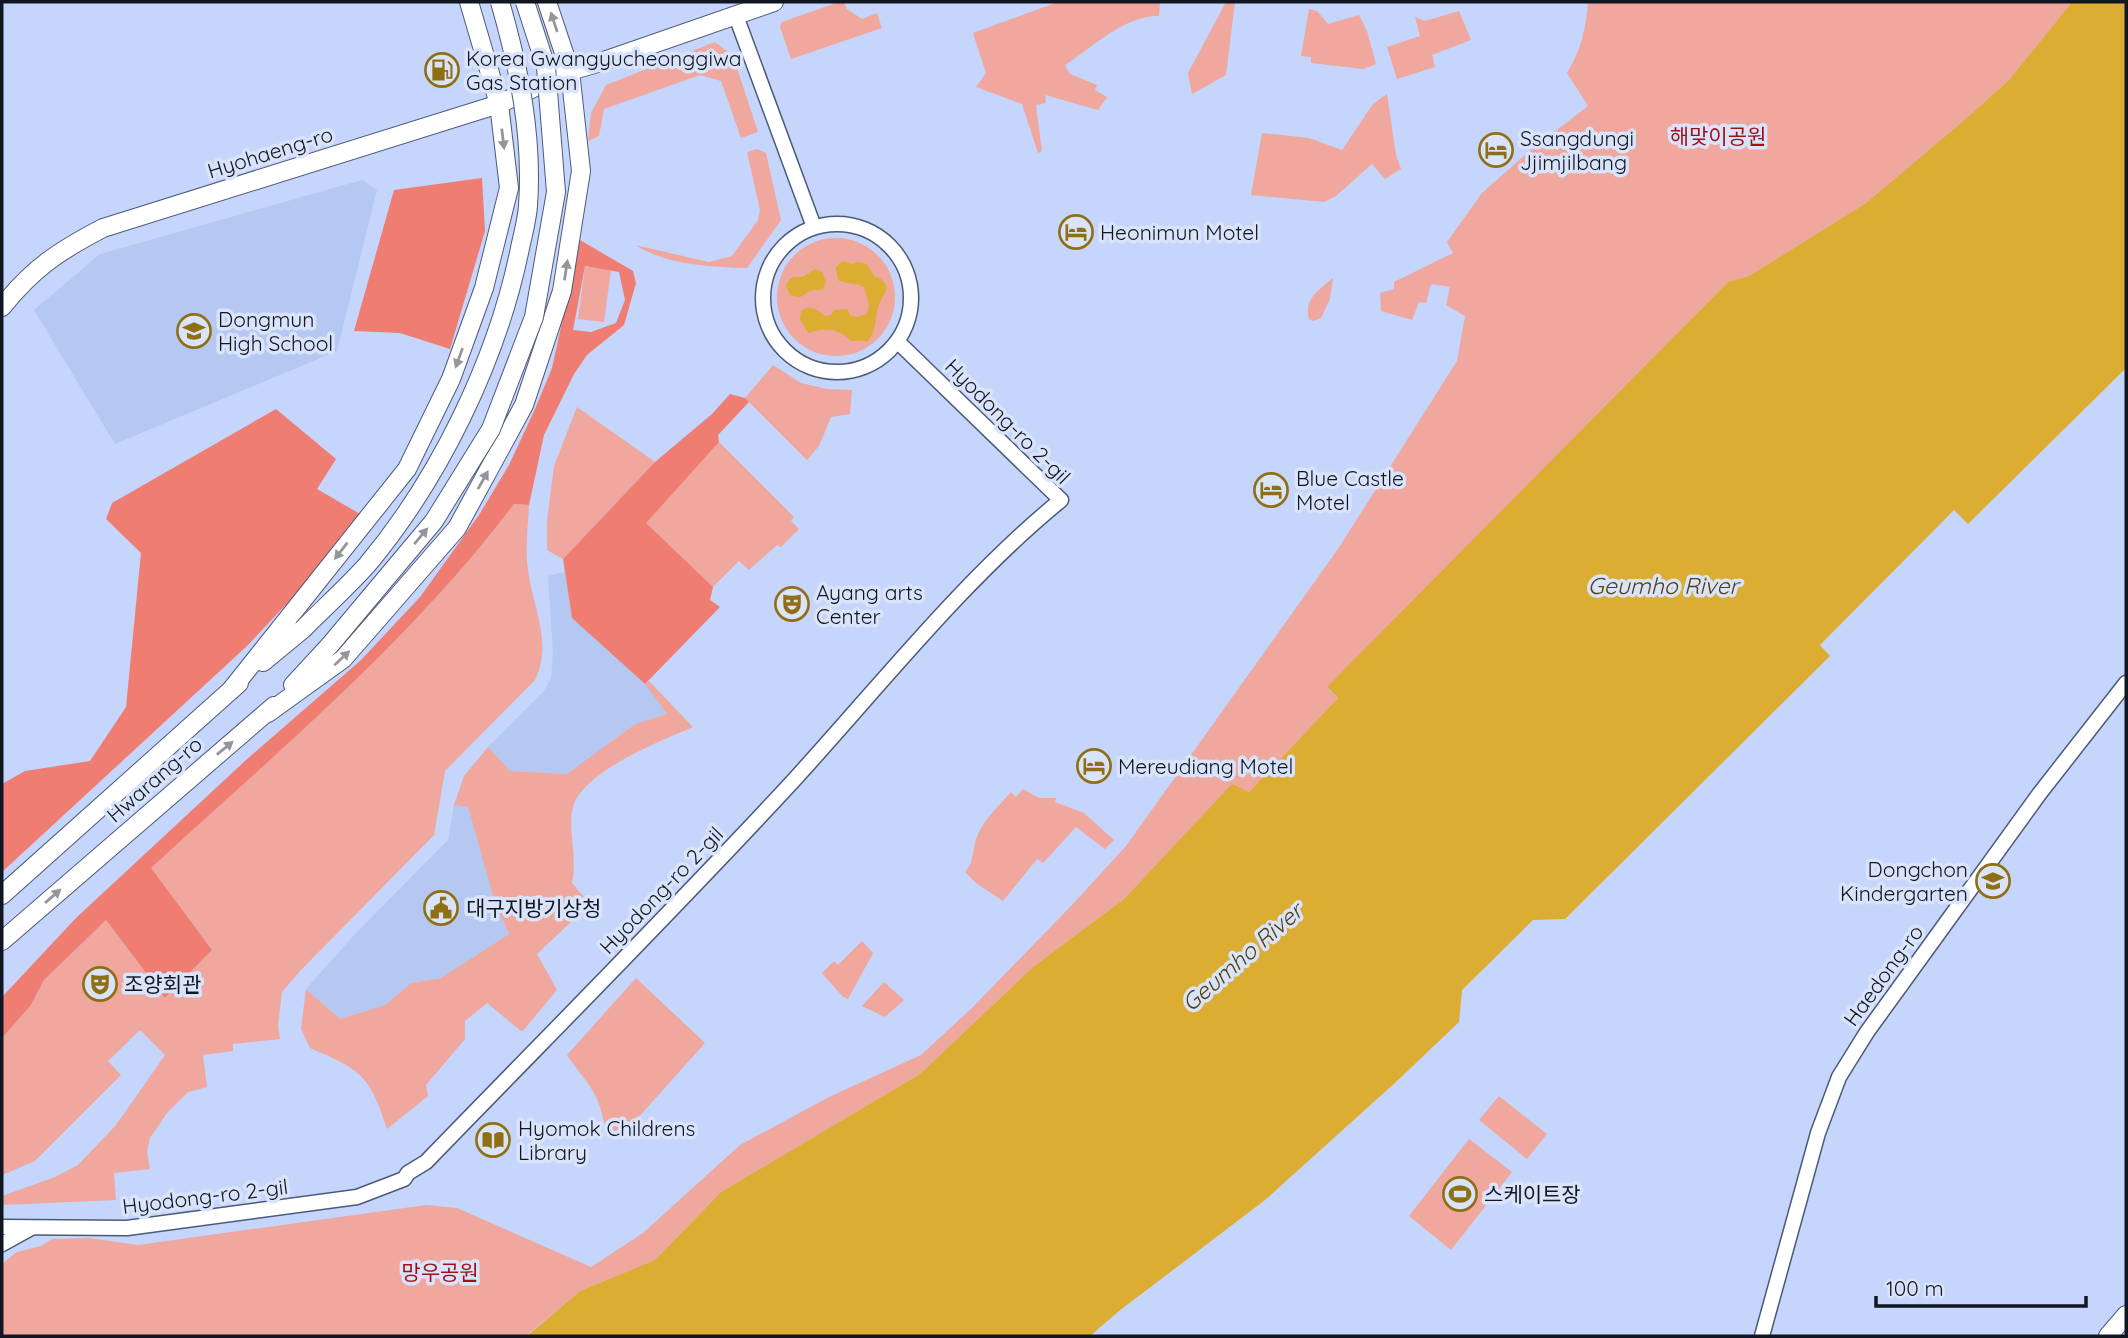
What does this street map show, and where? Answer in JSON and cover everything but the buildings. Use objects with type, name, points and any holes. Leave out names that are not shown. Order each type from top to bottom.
[{"type":"main road","points":[[232,690],[407,469],[451,379],[484,288],[509,188],[499,104],[469,2]]},
{"type":"main road","name":"Hwarang-ro","points":[[2,895],[303,629],[367,565],[431,477],[476,386],[510,297],[528,207],[527,127],[516,58],[500,2]]},
{"type":"main road","name":"Hwarang-ro","points":[[2,941],[213,757],[268,713],[330,645],[434,521],[491,429],[534,317],[556,192],[546,67],[525,2]]},
{"type":"main road","points":[[268,713],[343,659],[457,528],[523,405],[562,291],[581,171],[570,71],[547,2]]},
{"type":"main road","name":"Hyohaeng-ro","points":[[2,307],[23,281],[64,248],[103,228],[499,104],[570,71],[774,2]]},
{"type":"main road","points":[[2108,1336],[2126,1315]]},
{"type":"street","points":[[736,16],[814,228]]},
{"type":"street","points":[[844,224],[872,232],[888,244],[901,260],[909,279],[911,296],[910,313],[898,342],[880,359],[862,368],[841,373],[800,363],[783,350],[771,333],[764,313],[765,281],[779,252],[795,237],[814,228],[844,224]]},
{"type":"street","name":"Hyodong-ro 2-gil","points":[[5,1226],[127,1228],[357,1198],[404,1179],[426,1162],[738,840],[967,589],[1030,525],[1061,500],[898,342]]},
{"type":"street","name":"Haedong-ro","points":[[1762,1336],[1818,1133],[1839,1077],[1867,1032],[2040,793],[2126,683]]},
{"type":"street","points":[[2,1244],[32,1227]]},
{"type":"shaded area","points":[[482,178],[485,231],[450,349],[400,333],[354,331],[394,190]]},
{"type":"shaded area","name":"Dongmun High School","points":[[362,180],[377,190],[337,351],[115,444],[34,310],[100,254]]},
{"type":"shaded area","points":[[580,240],[633,271],[636,283],[624,325],[587,355],[574,374],[544,435],[529,505],[514,504],[474,555],[387,649],[151,868],[212,950],[165,998],[106,920],[44,980],[31,1005],[2,1038],[2,997],[76,918],[246,760],[360,661],[420,597],[479,515],[509,465],[552,368]],"holes":[[[585,266],[619,272],[625,300],[616,323],[591,332],[573,330]]]},
{"type":"shaded area","points":[[730,394],[745,398],[749,402],[718,435],[719,442],[646,523],[713,587],[710,600],[720,607],[645,684],[572,618],[563,559],[655,462],[712,414]]},
{"type":"shaded area","points":[[276,409],[336,459],[317,489],[367,518],[247,646],[2,872],[2,784],[25,771],[90,761],[126,707],[141,553],[106,519],[112,503]]},
{"type":"shaded area","points":[[565,572],[572,618],[645,684],[667,714],[635,724],[567,774],[510,771],[488,747],[544,691],[551,678],[553,652],[548,576]]},
{"type":"shaded area","points":[[454,805],[468,807],[495,903],[509,934],[441,978],[411,983],[385,1005],[340,1019],[306,989],[355,934],[448,840]]},
{"type":"green space","points":[[844,2],[847,9],[862,19],[877,13],[882,28],[791,59],[780,27],[782,22]]},
{"type":"green space","points":[[1058,2],[1160,2],[1159,16],[1146,17],[1122,26],[1065,65],[1070,74],[1097,85],[1095,90],[1107,97],[1098,110],[1045,95],[1046,103],[1036,105],[1042,151],[1038,153],[1022,104],[976,87],[986,73],[973,33]]},
{"type":"green space","points":[[1226,2],[1235,2],[1226,75],[1192,94],[1188,73]]},
{"type":"green space","name":"해맞이공원","points":[[1588,2],[2072,2],[2008,81],[1866,203],[1749,276],[1728,282],[1327,688],[1338,698],[1249,792],[1232,785],[1124,899],[1033,967],[920,1074],[721,1192],[655,1260],[580,1291],[526,1336],[2,1336],[3,1263],[17,1252],[41,1246],[52,1239],[89,1238],[138,1245],[426,1205],[457,1208],[591,1267],[643,1233],[740,1145],[829,1097],[921,1055],[972,1008],[1126,846],[1338,549],[1457,361],[1465,316],[1446,305],[1450,287],[1431,284],[1426,303],[1419,302],[1412,320],[1381,311],[1380,293],[1394,289],[1394,282],[1453,253],[1447,242],[1482,193],[1526,154],[1588,106],[1567,73],[1582,39]]},
{"type":"green space","points":[[1309,9],[1317,11],[1328,24],[1359,15],[1367,31],[1376,64],[1363,69],[1311,63],[1311,57],[1301,56]]},
{"type":"green space","points":[[1459,11],[1471,40],[1432,55],[1435,67],[1397,79],[1387,47],[1420,36],[1415,17],[1425,21]]},
{"type":"green space","points":[[715,42],[733,56],[758,132],[741,138],[721,81],[700,75],[604,109],[599,136],[588,141],[591,113],[606,85]]},
{"type":"green space","points":[[1387,94],[1396,155],[1401,169],[1385,179],[1372,164],[1336,196],[1324,202],[1251,195],[1262,133],[1309,138],[1342,150],[1373,104]]},
{"type":"green space","points":[[757,149],[766,153],[781,220],[747,268],[703,266],[675,261],[635,245],[709,262],[732,256],[758,220],[760,210],[747,152]]},
{"type":"green space","points":[[836,238],[859,242],[878,255],[891,274],[895,297],[891,320],[878,339],[859,352],[836,356],[813,352],[794,339],[781,320],[777,297],[781,274],[794,255],[813,242]]},
{"type":"green space","points":[[585,266],[611,270],[604,322],[578,319]]},
{"type":"green space","points":[[1333,278],[1330,299],[1321,318],[1313,321],[1309,319],[1311,300]]},
{"type":"green space","points":[[773,365],[801,383],[827,389],[852,390],[850,414],[831,417],[819,446],[807,460],[745,398]]},
{"type":"green space","points":[[577,407],[655,462],[563,559],[547,550],[547,522],[554,466]]},
{"type":"green space","points":[[719,442],[794,517],[791,521],[799,529],[781,547],[777,545],[749,570],[739,561],[713,587],[645,523]]},
{"type":"green space","points":[[514,504],[529,505],[527,562],[542,639],[540,666],[535,680],[445,771],[434,835],[282,992],[278,1026],[280,1039],[233,1044],[233,1051],[203,1055],[207,1087],[188,1092],[167,1113],[150,1138],[147,1152],[150,1169],[114,1173],[116,1200],[2,1205],[2,1196],[55,1177],[78,1165],[116,1125],[165,1055],[140,1030],[108,1061],[121,1075],[35,1161],[2,1175],[2,1038],[31,1005],[44,980],[106,920],[165,998],[212,950],[150,868],[294,738],[387,649],[474,555]]},
{"type":"green space","points":[[649,681],[693,727],[644,749],[607,770],[591,781],[573,807],[572,883],[590,904],[537,954],[557,990],[522,1032],[487,1003],[465,1021],[465,1039],[426,1085],[428,1096],[387,1129],[375,1097],[361,1076],[341,1062],[310,1048],[301,1029],[306,989],[340,1019],[385,1005],[411,983],[441,978],[509,934],[495,903],[468,807],[454,805],[464,776],[488,747],[510,771],[567,774],[635,724],[667,714],[645,684]]},
{"type":"green space","points":[[1023,789],[1039,798],[1056,798],[1055,802],[1084,813],[1114,840],[1105,849],[1076,827],[1043,863],[1037,859],[1003,901],[965,872],[971,861],[978,833],[986,821],[1011,792],[1016,797]]},
{"type":"green space","points":[[862,941],[873,953],[848,999],[843,997],[822,973],[834,961],[838,965]]},
{"type":"green space","points":[[636,978],[705,1043],[619,1139],[609,1130],[593,1091],[567,1055]]},
{"type":"green space","points":[[884,982],[904,1000],[885,1017],[862,1006]]},
{"type":"green space","points":[[1499,1096],[1547,1134],[1527,1159],[1479,1120]]},
{"type":"green space","name":"스케이트장","points":[[1469,1139],[1512,1172],[1451,1250],[1409,1216]]},
{"type":"water","name":"Geumho River","points":[[2072,2],[2126,2],[2126,368],[1968,524],[1954,510],[1820,645],[1830,656],[1565,919],[1533,920],[1462,990],[1459,1022],[1265,1200],[1090,1336],[527,1336],[580,1291],[655,1260],[721,1192],[920,1074],[1033,967],[1124,899],[1232,784],[1249,792],[1338,698],[1327,687],[1728,282],[1749,276],[1866,203],[2008,81]]},
{"type":"water","points":[[842,261],[867,264],[875,277],[880,278],[887,286],[868,341],[851,341],[841,333],[831,330],[808,333],[800,320],[801,311],[808,308],[825,316],[831,315],[834,310],[847,309],[851,316],[867,314],[869,305],[864,287],[838,280],[836,267]]},
{"type":"water","points":[[815,269],[822,272],[826,282],[823,289],[809,291],[801,297],[790,295],[786,286],[791,279],[803,277]]},
{"type":"place","name":"Korea Gwangyucheonggiwa Gas Station","points":[[442,70]]},
{"type":"place","name":"Ssangdungi Jjimjilbang","points":[[1496,150]]},
{"type":"place","name":"Heonimun Motel","points":[[1076,232]]},
{"type":"place","name":"Dongmun High School","points":[[194,331]]},
{"type":"place","name":"Blue Castle Motel","points":[[1271,490]]},
{"type":"place","name":"Ayang arts Center","points":[[792,604]]},
{"type":"place","name":"Mereudiang Motel","points":[[1094,766]]},
{"type":"place","name":"Dongchon Kindergarten","points":[[1993,881]]},
{"type":"place","name":"대구지방기상청","points":[[441,908]]},
{"type":"place","name":"조양회관","points":[[100,984]]},
{"type":"place","name":"Hyomok Childrens Library","points":[[493,1140]]},
{"type":"place","name":"스케이트장","points":[[1460,1194]]},
{"type":"park label","name":"망우공원","points":[[440,1272]]}]
